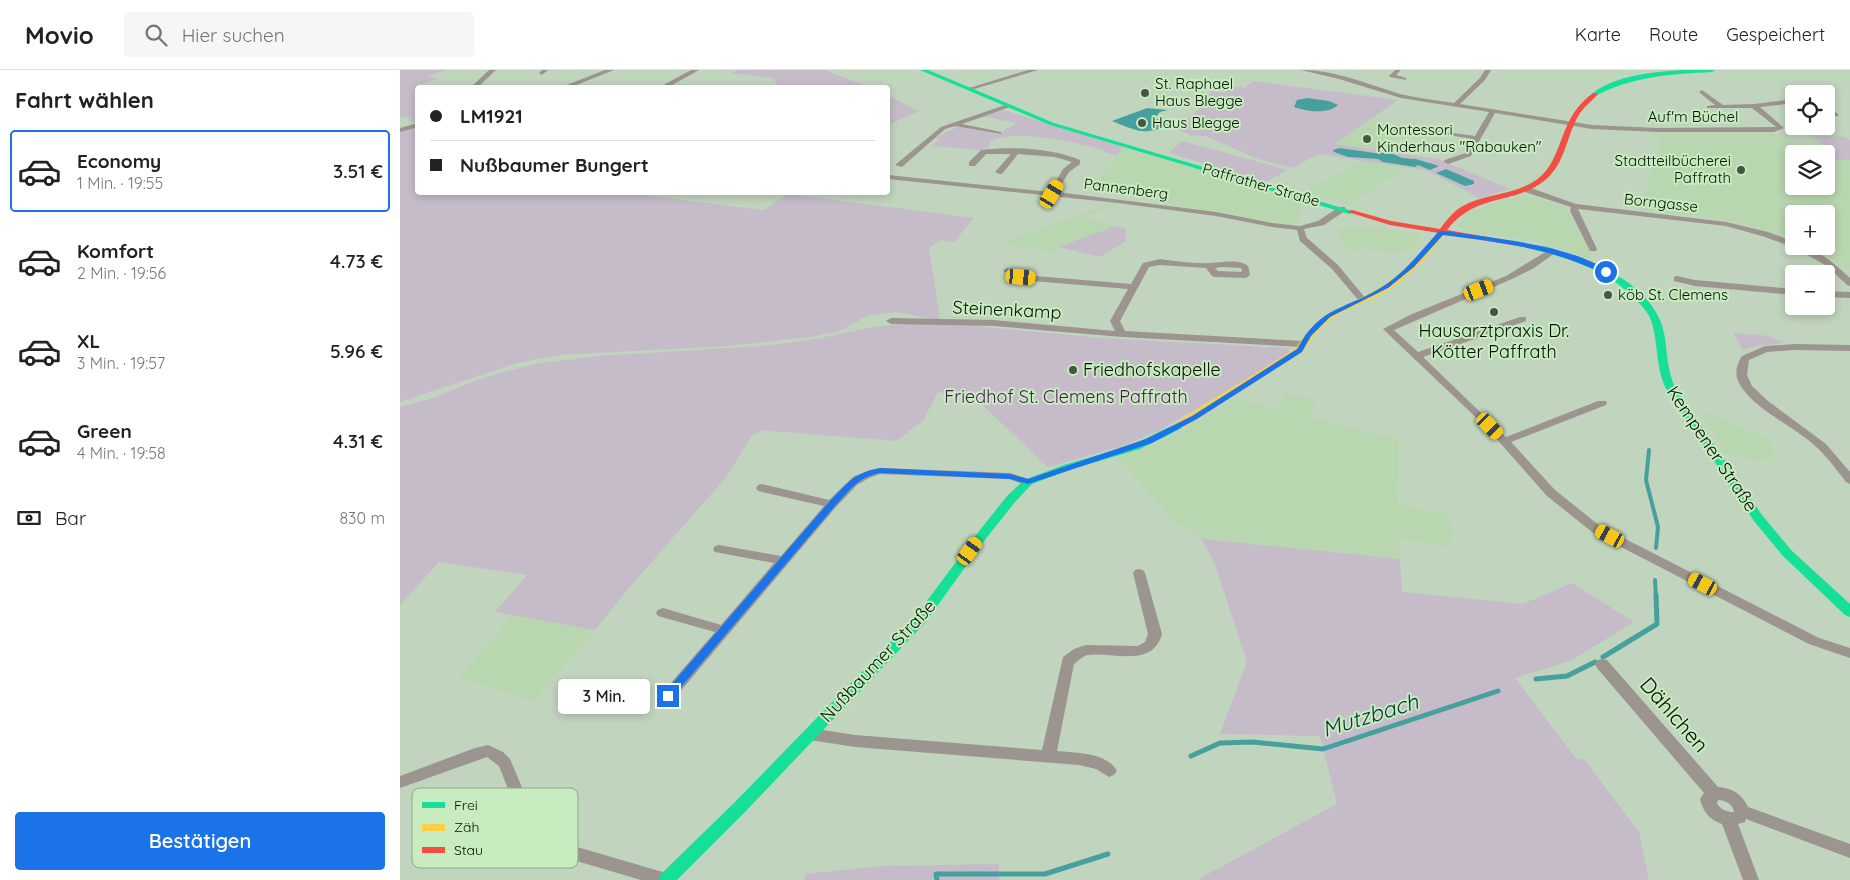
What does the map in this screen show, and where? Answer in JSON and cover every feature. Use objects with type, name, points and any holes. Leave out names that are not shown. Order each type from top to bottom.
[{"type":"main road","name":"Paffrather Straße","points":[[923,70],[1052,124],[1398,225],[1441,233],[1517,242],[1552,251],[1606,272]]},
{"type":"main road","name":"Nußbaumer Straße","points":[[666,880],[740,807],[920,620],[1011,498],[1028,482],[1068,467],[1136,446],[1170,431],[1300,350],[1308,335],[1327,316],[1386,287],[1402,274],[1441,233],[1456,212],[1465,207],[1525,189],[1548,175],[1570,123],[1582,105],[1594,94],[1613,84],[1643,76],[1712,70]]},
{"type":"main road","name":"Kempener Straße","points":[[1606,272],[1625,284],[1650,310],[1657,322],[1661,366],[1670,387],[1758,518],[1787,553],[1850,612]]},
{"type":"street","points":[[476,85],[493,70]]},
{"type":"street","points":[[570,85],[611,70]]},
{"type":"street","points":[[667,85],[696,70]]},
{"type":"street","points":[[969,90],[1004,76],[1036,70]]},
{"type":"street","points":[[1304,70],[1328,72],[1401,96],[1570,123]]},
{"type":"street","points":[[1398,70],[1392,76],[1404,79]]},
{"type":"street","points":[[1455,105],[1483,79],[1488,70]]},
{"type":"street","name":"Auf'm Büchel","points":[[1702,92],[1721,106]]},
{"type":"street","name":"Auf'm Büchel","points":[[1709,106],[1754,106],[1785,102]]},
{"type":"street","points":[[899,166],[934,134],[953,124],[1008,106]]},
{"type":"street","name":"Auf'm Büchel","points":[[1570,123],[1592,127],[1657,130],[1780,129],[1754,106]]},
{"type":"street","points":[[1448,162],[1468,154],[1493,111]]},
{"type":"street","points":[[953,124],[999,133]]},
{"type":"street","points":[[400,130],[415,126]]},
{"type":"street","points":[[1396,131],[1400,126],[1477,138]]},
{"type":"street","points":[[972,164],[984,152],[1051,154],[1077,162],[1066,171],[1052,194]]},
{"type":"street","points":[[999,172],[1016,152]]},
{"type":"street","name":"Pannenberg","points":[[890,178],[1052,194],[1182,210],[1300,228]]},
{"type":"street","name":"Borngasse","points":[[1525,189],[1575,206],[1726,224],[1765,234],[1785,242]]},
{"type":"street","points":[[1575,206],[1574,211],[1593,249]]},
{"type":"street","points":[[1342,209],[1321,223],[1300,228],[1303,239],[1335,267],[1362,299]]},
{"type":"street","points":[[1552,251],[1536,264],[1511,278],[1463,296],[1388,329],[1505,441],[1551,493],[1596,529],[1814,642],[1850,653]]},
{"type":"street","name":"Borngasse","points":[[1812,255],[1830,264],[1850,283]]},
{"type":"street","points":[[1122,334],[1115,321],[1146,265],[1155,262],[1209,266]]},
{"type":"street","name":"Steinenkamp","points":[[1007,271],[1021,277],[1134,287]]},
{"type":"street","points":[[1677,279],[1695,284],[1785,291]]},
{"type":"street","points":[[1835,294],[1850,295]]},
{"type":"street","points":[[1416,356],[1524,319]]},
{"type":"street","name":"Steinenkamp","points":[[891,321],[994,323],[1122,334],[1302,344]]},
{"type":"street","points":[[1850,348],[1795,346],[1765,349],[1745,358],[1741,373],[1743,380],[1752,393],[1812,438],[1839,465],[1850,480]]},
{"type":"street","points":[[1505,441],[1602,403]]},
{"type":"street","points":[[668,696],[832,504],[855,480],[866,473],[880,471],[1010,476],[1028,482]]},
{"type":"street","points":[[762,488],[832,504]]},
{"type":"street","points":[[719,549],[784,561]]},
{"type":"street","points":[[1048,756],[1068,661],[1086,650],[1139,652],[1145,649],[1154,639],[1155,634],[1139,573]]},
{"type":"street","points":[[663,613],[723,630]]},
{"type":"street","name":"Dählchen","points":[[1602,664],[1714,794]]},
{"type":"street","points":[[810,734],[855,741],[1079,759],[1100,764],[1109,771]]},
{"type":"street","points":[[400,782],[480,752],[488,751],[498,756],[505,763],[515,788]]},
{"type":"street","points":[[1742,811],[1739,817],[1728,819],[1719,816],[1710,808],[1708,799],[1714,794],[1724,794],[1734,798],[1742,811],[1850,851]]},
{"type":"street","points":[[1728,819],[1751,880]]},
{"type":"street","points":[[578,854],[666,880]]},
{"type":"shaded area","name":"Montessori Kinderhaus \"Rabauken\"","points":[[1369,120],[1398,127],[1397,131],[1400,131],[1384,151],[1335,144]]},
{"type":"shaded area","points":[[1653,134],[1785,134],[1792,143],[1816,145],[1809,135],[1843,134],[1850,141],[1850,270],[1823,255],[1835,255],[1835,205],[1785,205],[1785,237],[1737,222],[1686,214],[1641,211],[1661,140]]},
{"type":"shaded area","points":[[1122,147],[1272,192],[1275,189],[1300,197],[1298,224],[1276,224],[1216,211],[1163,204],[1161,201],[1093,192]]},
{"type":"shaded area","points":[[1362,161],[1406,167],[1348,206],[1303,192]]},
{"type":"shaded area","points":[[1529,196],[1562,206],[1571,216],[1593,257],[1589,259],[1540,242],[1521,238],[1472,233],[1459,226],[1464,215],[1476,209]]},
{"type":"shaded area","points":[[1110,203],[1119,204],[1079,219],[1115,226],[1059,247],[1053,253],[1004,243]]},
{"type":"shaded area","points":[[1360,227],[1409,232],[1418,235],[1421,240],[1411,252],[1362,248],[1364,250],[1354,252],[1341,242],[1337,228]]},
{"type":"shaded area","points":[[1287,394],[1316,401],[1308,418],[1399,440],[1398,504],[1450,515],[1452,546],[1400,539],[1400,559],[1202,539],[1185,525],[1178,525],[1118,458],[1174,436],[1233,399],[1278,410]]},
{"type":"shaded area","points":[[1697,409],[1770,440],[1774,461],[1726,454]]},
{"type":"shaded area","points":[[513,614],[595,630],[534,701],[459,678]]},
{"type":"green space","points":[[400,70],[445,70],[428,76],[438,79],[414,86],[415,95],[410,96],[415,97],[415,122],[409,120],[412,118],[400,117]]},
{"type":"green space","points":[[736,70],[823,70],[865,85],[778,85],[773,78],[732,73]]},
{"type":"green space","points":[[1253,81],[1398,100],[1335,144],[1438,159],[1510,189],[1480,198],[1425,170],[1319,154],[1292,168],[1258,159],[1208,137],[1192,136],[1174,128],[1181,125],[1203,105],[1211,91],[1224,93],[1231,86],[1245,88]],"holes":[[[1307,98],[1336,103],[1335,108],[1324,111],[1297,108]],[[1340,148],[1375,153],[1391,153],[1402,158],[1412,158],[1428,162],[1425,166],[1418,165],[1415,167],[1383,162],[1378,159],[1348,157],[1334,152]],[[1446,169],[1474,181],[1465,186],[1436,173]]]},
{"type":"green space","points":[[890,97],[919,111],[890,124]]},
{"type":"green space","points":[[1004,110],[1122,147],[1117,155],[1104,152],[1106,150],[1030,136],[1000,138],[990,142],[989,147],[979,150],[933,146],[939,139],[934,138],[956,128],[953,126],[999,134],[1016,123],[982,116]]},
{"type":"green space","points":[[415,125],[415,195],[642,195],[764,210],[786,195],[796,195],[974,218],[954,242],[940,240],[929,248],[940,321],[898,312],[868,315],[843,330],[811,337],[728,346],[560,355],[517,363],[400,402],[400,130]]},
{"type":"green space","points":[[1815,136],[1846,137],[1850,141],[1850,160],[1837,160],[1835,158],[1835,145],[1823,145]]},
{"type":"green space","points":[[1182,141],[1288,170],[1266,182],[1169,153]]},
{"type":"green space","points":[[1115,226],[1125,228],[1126,241],[1099,257],[1059,247]]},
{"type":"green space","name":"Friedhof St. Clemens Paffrath","points":[[906,324],[975,326],[1101,338],[1287,348],[1290,353],[1160,430],[1125,445],[1048,467],[974,397],[938,392],[924,419],[897,441],[760,430],[751,437],[727,476],[628,589],[595,630],[495,612],[527,575],[439,562],[400,605],[400,407],[433,398],[475,381],[507,371],[541,363],[598,356],[761,346],[811,340],[879,326]]},
{"type":"green space","points":[[1733,333],[1769,336],[1784,343],[1755,346],[1743,350]]},
{"type":"green space","points":[[1202,539],[1400,559],[1402,592],[1523,604],[1572,583],[1634,622],[1572,660],[1515,678],[1577,760],[1583,758],[1639,832],[1649,880],[1197,880],[1337,804],[1320,736],[1220,734],[1247,662],[1215,564]]},
{"type":"green space","points":[[999,864],[999,880],[804,880],[806,874],[880,866]]},
{"type":"water","points":[[1307,98],[1329,101],[1338,105],[1323,111],[1310,111],[1294,107],[1297,100]]},
{"type":"water","points":[[1147,108],[1168,110],[1160,112],[1155,118],[1169,125],[1140,131],[1112,121]]},
{"type":"water","points":[[1340,148],[1375,153],[1391,153],[1402,158],[1416,159],[1439,166],[1430,170],[1418,165],[1415,167],[1383,162],[1378,159],[1348,157],[1333,150]]},
{"type":"water","points":[[1446,169],[1474,181],[1474,184],[1465,186],[1436,173]]},
{"type":"waterway","name":"Mutzbach","points":[[1649,450],[1646,480],[1658,527],[1656,548]]},
{"type":"waterway","name":"Mutzbach","points":[[1655,580],[1656,597]]},
{"type":"waterway","name":"Mutzbach","points":[[1603,657],[1657,624],[1656,595]]},
{"type":"waterway","name":"Mutzbach","points":[[1536,679],[1567,676],[1595,662]]},
{"type":"waterway","name":"Mutzbach","points":[[1191,756],[1220,743],[1252,742],[1323,749],[1498,691]]},
{"type":"waterway","name":"Mutzbach","points":[[937,880],[936,874],[1045,874],[1108,854]]},
{"type":"traffic: fast","points":[[923,70],[1052,124],[1352,212]]},
{"type":"traffic: fast","points":[[1595,94],[1623,81],[1637,78],[1667,73],[1712,70]]},
{"type":"traffic: fast","points":[[1539,248],[1582,261],[1608,273],[1631,290],[1647,306],[1657,324],[1663,370],[1670,387],[1758,518],[1787,553],[1850,612]]},
{"type":"traffic: fast","points":[[666,880],[740,807],[920,620],[980,538],[1011,499],[1028,482],[1068,467],[1136,447],[1178,426]]},
{"type":"traffic: slow","points":[[1178,426],[1300,350],[1315,328],[1332,314],[1375,294],[1394,282],[1421,258],[1443,230]]},
{"type":"traffic: jam","points":[[1443,230],[1453,217],[1465,208],[1517,192],[1543,178],[1557,159],[1576,114],[1584,103],[1595,94]]},
{"type":"traffic: jam","points":[[1352,212],[1390,223],[1539,248]]},
{"type":"place","name":"St. Raphael Haus Blegge","points":[[1145,93]]},
{"type":"place","name":"Haus Blegge","points":[[1142,123]]},
{"type":"place","name":"Montessori Kinderhaus \"Rabauken\"","points":[[1367,139]]},
{"type":"place","name":"Stadtteilbücherei Paffrath","points":[[1741,170]]},
{"type":"place","name":"köb St. Clemens","points":[[1608,295]]},
{"type":"place","name":"Hausarztpraxis Dr. Kötter Paffrath","points":[[1494,312]]},
{"type":"place","name":"Friedhofskapelle","points":[[1073,370]]},
{"type":"route","points":[[668,696],[832,504],[855,480],[866,473],[880,471],[1010,476],[1028,482],[1149,441],[1194,417],[1300,350],[1308,335],[1327,316],[1386,287],[1412,266],[1441,233],[1517,242],[1565,255],[1606,272]]}]
